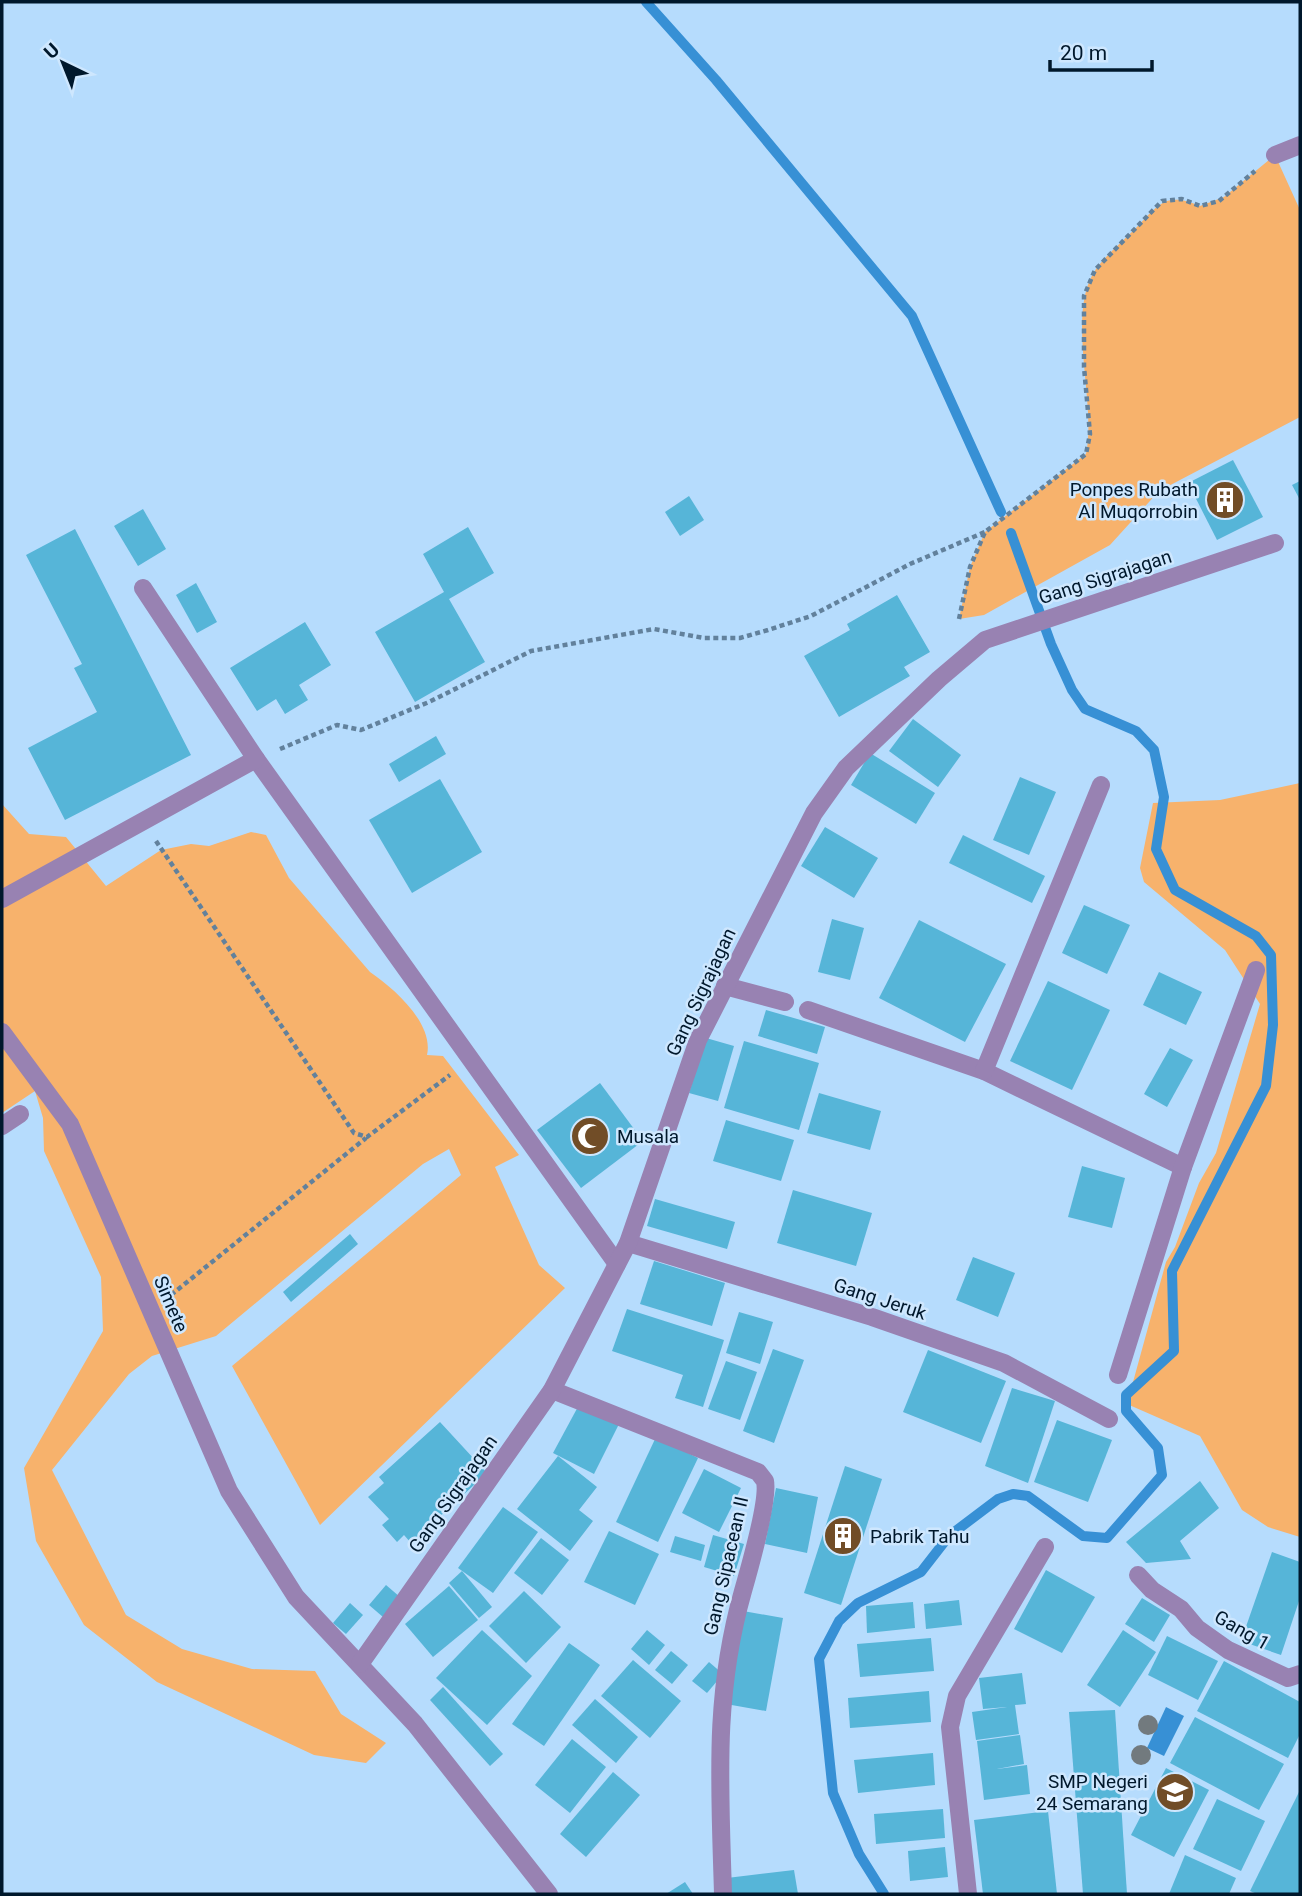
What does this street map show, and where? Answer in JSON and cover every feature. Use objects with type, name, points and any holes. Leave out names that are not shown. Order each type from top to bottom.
[{"type":"street","points":[[1275,155],[1300,145]]},
{"type":"street","name":"Gang Sigrajagan","points":[[360,1664],[552,1390],[628,1242],[698,1040],[814,813],[846,768],[939,679],[985,640],[1275,543]]},
{"type":"street","points":[[143,588],[256,759],[617,1264]]},
{"type":"street","points":[[2,899],[256,759]]},
{"type":"street","points":[[984,1070],[1101,785]]},
{"type":"street","points":[[1118,1374],[1183,1167],[1256,970]]},
{"type":"street","points":[[725,986],[785,1002]]},
{"type":"street","points":[[808,1010],[984,1070],[1183,1167]]},
{"type":"street","name":"Simete","points":[[2,1032],[70,1124],[229,1491],[296,1597],[415,1724],[549,1894]]},
{"type":"street","points":[[2,1126],[20,1114]]},
{"type":"street","name":"Gang Jeruk","points":[[628,1242],[872,1317],[1004,1363],[1109,1419]]},
{"type":"street","name":"Gang Sipacean II","points":[[552,1390],[758,1472],[765,1481],[750,1568],[730,1638],[719,1721],[723,1894]]},
{"type":"street","points":[[968,1894],[950,1727],[952,1711],[957,1696],[1045,1547]]},
{"type":"street","name":"Gang 1","points":[[1138,1575],[1152,1590],[1181,1609],[1197,1628],[1227,1650],[1288,1678],[1300,1674]]},
{"type":"path","points":[[256,759],[337,725],[360,730],[429,702],[531,651],[654,629],[704,638],[740,638],[768,630],[811,616],[929,555],[985,532],[1086,454],[1090,434],[1084,367],[1084,296],[1095,270],[1161,201],[1182,199],[1200,206],[1219,201],[1275,155]]},
{"type":"path","points":[[959,619],[970,567],[985,532]]},
{"type":"path","points":[[144,822],[354,1133],[367,1137]]},
{"type":"path","points":[[151,1311],[367,1137],[470,1061]]},
{"type":"shaded area","points":[[1275,155],[1300,210],[1300,417],[1159,491],[1110,545],[984,615],[959,619],[970,567],[985,532],[1086,454],[1088,409],[1082,333],[1083,309],[1087,287],[1096,269],[1164,202],[1179,200],[1200,206],[1224,197]]},
{"type":"shaded area","points":[[1300,783],[1300,1537],[1268,1527],[1242,1510],[1200,1436],[1127,1404],[1166,1262],[1175,1247],[1199,1183],[1216,1153],[1260,1004],[1225,950],[1144,882],[1140,868],[1153,803],[1220,800]]},
{"type":"shaded area","points":[[2,804],[29,834],[66,837],[106,886],[161,850],[191,844],[209,846],[251,832],[266,835],[289,878],[370,972],[401,998],[419,1020],[428,1043],[427,1055],[443,1056],[519,1155],[495,1167],[539,1265],[565,1288],[320,1525],[232,1366],[461,1175],[449,1149],[423,1164],[216,1336],[152,1356],[129,1374],[52,1470],[126,1615],[182,1649],[252,1669],[315,1671],[341,1714],[386,1743],[366,1763],[314,1755],[157,1682],[84,1625],[36,1541],[24,1468],[103,1331],[101,1277],[44,1151],[43,1118],[35,1091],[2,1113]]},
{"type":"water","points":[[1166,1707],[1184,1716],[1164,1756],[1147,1748]]},
{"type":"building","name":"Ponpes Rubath Al Muqorrobin","points":[[1233,460],[1263,517],[1217,540],[1188,483]]},
{"type":"building","points":[[1300,481],[1300,500],[1292,485]]},
{"type":"building","points":[[689,496],[704,520],[680,536],[665,512]]},
{"type":"building","points":[[143,509],[166,549],[138,566],[114,526]]},
{"type":"building","points":[[468,527],[494,573],[449,599],[485,662],[415,702],[375,632],[444,592],[423,554]]},
{"type":"building","points":[[75,529],[191,755],[65,820],[28,748],[97,712],[74,668],[82,664],[26,555]]},
{"type":"building","points":[[196,583],[217,622],[197,633],[176,595]]},
{"type":"building","points":[[897,595],[930,652],[904,667],[910,676],[839,717],[804,656],[850,630],[847,624]]},
{"type":"building","points":[[305,622],[331,665],[299,685],[308,700],[285,714],[276,699],[257,711],[230,668]]},
{"type":"building","points":[[913,719],[961,755],[938,787],[889,751]]},
{"type":"building","points":[[436,736],[446,754],[399,782],[389,764]]},
{"type":"building","points":[[870,753],[935,793],[916,824],[851,785]]},
{"type":"building","points":[[1020,777],[1056,792],[1029,855],[993,840]]},
{"type":"building","points":[[440,779],[482,852],[412,893],[369,820]]},
{"type":"building","points":[[825,827],[878,858],[854,898],[801,866]]},
{"type":"building","points":[[963,835],[1045,876],[1032,903],[949,863]]},
{"type":"building","points":[[1084,905],[1130,925],[1107,974],[1062,953]]},
{"type":"building","points":[[832,919],[864,928],[850,980],[818,972]]},
{"type":"building","points":[[919,920],[1006,964],[965,1042],[879,998]]},
{"type":"building","points":[[1159,972],[1202,992],[1186,1025],[1143,1005]]},
{"type":"building","points":[[1048,981],[1110,1010],[1072,1090],[1010,1061]]},
{"type":"building","points":[[766,1010],[825,1027],[817,1054],[758,1036]]},
{"type":"building","points":[[706,1038],[734,1046],[718,1101],[689,1093]]},
{"type":"building","points":[[744,1041],[819,1063],[799,1130],[724,1108]]},
{"type":"building","points":[[1170,1048],[1193,1060],[1167,1107],[1144,1094]]},
{"type":"building","name":"Musala","points":[[600,1083],[643,1141],[581,1188],[537,1130]]},
{"type":"building","points":[[819,1093],[881,1111],[870,1150],[807,1133]]},
{"type":"building","points":[[726,1120],[794,1140],[781,1181],[713,1161]]},
{"type":"building","points":[[1082,1166],[1125,1178],[1112,1228],[1068,1217]]},
{"type":"building","points":[[793,1190],[872,1213],[856,1266],[777,1243]]},
{"type":"building","points":[[655,1199],[735,1222],[727,1249],[647,1226]]},
{"type":"building","points":[[350,1234],[358,1244],[291,1302],[283,1292]]},
{"type":"building","points":[[973,1257],[1015,1273],[998,1317],[956,1300]]},
{"type":"building","points":[[654,1261],[725,1283],[712,1326],[640,1304]]},
{"type":"building","points":[[627,1309],[724,1340],[703,1407],[675,1398],[683,1375],[612,1351]]},
{"type":"building","points":[[739,1312],[773,1322],[760,1364],[726,1353]]},
{"type":"building","points":[[773,1349],[804,1360],[774,1443],[743,1431]]},
{"type":"building","points":[[928,1350],[1006,1381],[981,1443],[903,1412]]},
{"type":"building","points":[[726,1361],[757,1372],[740,1420],[708,1409]]},
{"type":"building","points":[[1012,1388],[1055,1401],[1028,1483],[985,1466]]},
{"type":"building","points":[[580,1403],[619,1424],[594,1474],[553,1453]]},
{"type":"building","points":[[1057,1420],[1112,1440],[1088,1502],[1034,1482]]},
{"type":"building","points":[[440,1422],[487,1473],[411,1543],[404,1535],[397,1542],[382,1525],[389,1519],[368,1497],[384,1483],[379,1477]]},
{"type":"building","points":[[656,1437],[698,1458],[658,1542],[616,1522]]},
{"type":"building","points":[[558,1456],[597,1487],[579,1510],[593,1521],[570,1551],[517,1509]]},
{"type":"building","name":"Pabrik Tahu","points":[[845,1466],[882,1479],[841,1605],[804,1593]]},
{"type":"building","points":[[704,1469],[741,1488],[719,1532],[682,1513]]},
{"type":"building","points":[[1200,1481],[1219,1508],[1180,1541],[1191,1559],[1146,1563],[1126,1542]]},
{"type":"building","points":[[776,1488],[818,1497],[807,1553],[765,1544]]},
{"type":"building","points":[[503,1507],[538,1532],[493,1593],[458,1568]]},
{"type":"building","points":[[609,1531],[659,1554],[635,1605],[584,1582]]},
{"type":"building","points":[[713,1535],[744,1544],[734,1576],[704,1567]]},
{"type":"building","points":[[675,1536],[705,1545],[701,1561],[670,1552]]},
{"type":"building","points":[[541,1538],[569,1560],[542,1595],[514,1573]]},
{"type":"building","points":[[1272,1552],[1300,1562],[1300,1598],[1281,1655],[1241,1641]]},
{"type":"building","points":[[1046,1570],[1095,1597],[1062,1653],[1014,1629]]},
{"type":"building","points":[[462,1571],[492,1607],[479,1618],[449,1583]]},
{"type":"building","points":[[386,1585],[400,1597],[383,1617],[369,1605]]},
{"type":"building","points":[[449,1586],[478,1620],[433,1657],[405,1624]]},
{"type":"building","points":[[524,1591],[561,1627],[526,1663],[489,1626]]},
{"type":"building","points":[[1142,1598],[1170,1615],[1154,1642],[1125,1624]]},
{"type":"building","points":[[959,1600],[962,1625],[926,1629],[924,1604]]},
{"type":"building","points":[[913,1602],[915,1628],[867,1633],[866,1606]]},
{"type":"building","points":[[350,1603],[363,1615],[346,1634],[333,1623]]},
{"type":"building","points":[[743,1611],[783,1618],[766,1711],[726,1704]]},
{"type":"building","points":[[482,1630],[532,1676],[487,1725],[436,1678]]},
{"type":"building","points":[[647,1630],[665,1645],[649,1665],[631,1649]]},
{"type":"building","points":[[1123,1630],[1156,1652],[1120,1707],[1087,1685]]},
{"type":"building","points":[[1167,1636],[1218,1661],[1198,1700],[1148,1675]]},
{"type":"building","points":[[931,1638],[934,1671],[860,1677],[857,1644]]},
{"type":"building","points":[[569,1643],[600,1665],[544,1746],[512,1724]]},
{"type":"building","points":[[671,1651],[688,1665],[672,1684],[655,1670]]},
{"type":"building","points":[[633,1660],[681,1701],[650,1738],[601,1696]]},
{"type":"building","points":[[1224,1661],[1300,1702],[1300,1734],[1288,1758],[1197,1711]]},
{"type":"building","points":[[709,1662],[723,1674],[707,1693],[692,1681]]},
{"type":"building","points":[[1022,1673],[1026,1704],[1015,1705],[1019,1734],[976,1740],[972,1712],[1007,1707],[983,1709],[979,1678]]},
{"type":"building","points":[[443,1687],[503,1754],[490,1766],[430,1700]]},
{"type":"building","points":[[929,1691],[931,1722],[850,1728],[848,1698]]},
{"type":"building","points":[[595,1699],[638,1737],[616,1763],[572,1725]]},
{"type":"building","points":[[1115,1710],[1127,1894],[1083,1894],[1069,1712]]},
{"type":"building","points":[[1195,1717],[1284,1764],[1259,1810],[1170,1763]]},
{"type":"building","points":[[1020,1735],[1024,1764],[997,1769],[1027,1765],[1030,1794],[984,1800],[977,1741]]},
{"type":"building","points":[[572,1739],[606,1767],[570,1813],[535,1785]]},
{"type":"building","points":[[933,1753],[935,1785],[858,1793],[854,1760]]},
{"type":"building","points":[[1166,1768],[1209,1790],[1174,1857],[1131,1835]]},
{"type":"building","points":[[613,1772],[640,1795],[586,1857],[560,1834]]},
{"type":"building","points":[[1300,1790],[1300,1894],[1257,1894],[1250,1891]]},
{"type":"building","points":[[1217,1799],[1265,1821],[1241,1871],[1193,1849]]},
{"type":"building","points":[[943,1809],[945,1838],[876,1844],[874,1814]]},
{"type":"building","points":[[1048,1811],[1057,1894],[983,1894],[974,1820]]},
{"type":"building","points":[[945,1847],[948,1877],[910,1881],[908,1851]]},
{"type":"building","points":[[1185,1855],[1236,1878],[1229,1894],[1169,1894]]},
{"type":"building","points":[[794,1870],[798,1894],[730,1894],[727,1878]]},
{"type":"building","points":[[685,1882],[693,1894],[666,1894]]},
{"type":"waterway","points":[[646,2],[716,80],[912,316],[1001,512]]},
{"type":"waterway","points":[[884,1894],[859,1854],[833,1793],[819,1659],[839,1621],[858,1603],[921,1572],[949,1536],[998,1499],[1013,1494],[1028,1496],[1083,1536],[1107,1538],[1162,1475],[1158,1448],[1126,1411],[1126,1395],[1174,1351],[1172,1271],[1266,1086],[1273,1025],[1271,955],[1256,936],[1175,890],[1156,849],[1164,797],[1154,750],[1136,731],[1085,709],[1072,690],[1051,644],[1011,533]]},
{"type":"place","name":"Ponpes Rubath Al Muqorrobin","points":[[1225,500]]},
{"type":"place","name":"Musala","points":[[590,1136]]},
{"type":"place","name":"Pabrik Tahu","points":[[843,1536]]},
{"type":"place","name":"SMP Negeri 24 Semarang","points":[[1175,1792]]}]
